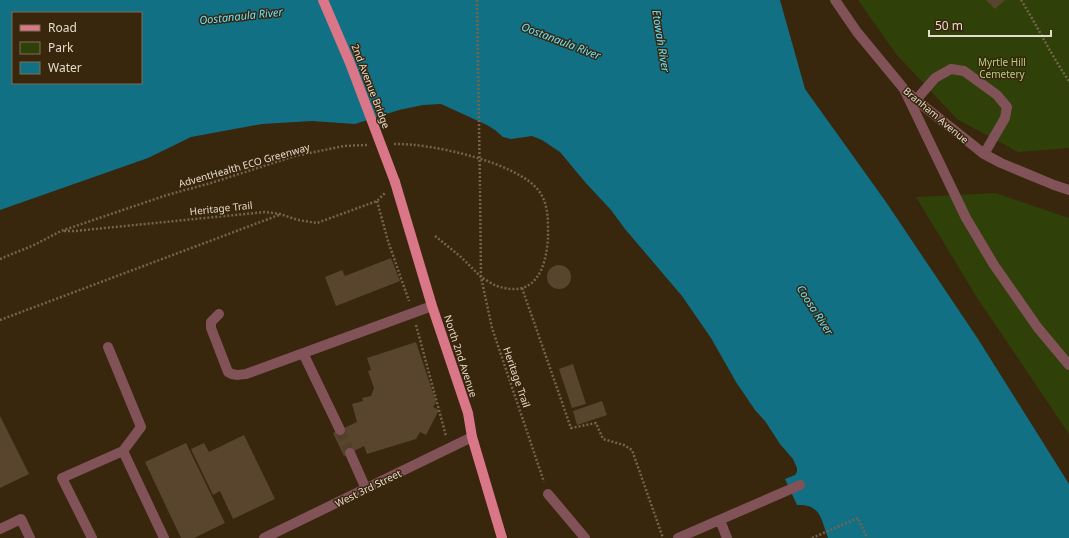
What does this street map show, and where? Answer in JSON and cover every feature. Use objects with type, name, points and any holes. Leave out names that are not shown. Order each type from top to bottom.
[{"type":"main road","name":"2nd Avenue Bridge","points":[[323,0],[350,63],[395,182]]},
{"type":"main road","name":"North 2nd Avenue","points":[[395,182],[432,306],[468,413],[472,437],[502,538]]},
{"type":"street","name":"Branham Avenue","points":[[835,0],[857,32],[904,89],[916,100],[984,154],[1001,163],[1069,190]]},
{"type":"street","points":[[916,100],[935,78],[951,69],[964,71],[997,95],[1007,107],[1004,118],[984,154]]},
{"type":"street","points":[[904,89],[966,218],[994,265],[1038,328],[1069,365]]},
{"type":"street","points":[[219,314],[211,322],[211,328],[225,367],[228,372],[234,375],[246,374],[432,306]]},
{"type":"street","points":[[92,538],[62,478],[123,451],[141,427],[108,347]]},
{"type":"street","points":[[303,353],[340,430]]},
{"type":"street","name":"West 3rd Street","points":[[264,538],[472,437]]},
{"type":"street","points":[[123,451],[164,538]]},
{"type":"street","points":[[350,453],[366,489]]},
{"type":"street","points":[[678,538],[800,485]]},
{"type":"street","points":[[548,494],[585,538]]},
{"type":"street","points":[[0,529],[21,519],[30,538]]},
{"type":"street","points":[[720,520],[727,538]]},
{"type":"path","points":[[477,0],[481,277]]},
{"type":"path","points":[[1021,0],[1069,81]]},
{"type":"path","points":[[388,144],[403,144],[448,150],[491,161],[520,174],[539,190],[545,203],[549,218],[547,253],[541,272],[531,285],[522,288],[513,289],[497,286],[481,277],[435,236]]},
{"type":"path","name":"AdventHealth ECO Greenway","points":[[0,259],[34,245],[61,231],[167,195],[211,183],[295,156],[344,146],[374,145]]},
{"type":"path","name":"Heritage Trail","points":[[61,231],[75,232],[265,212],[317,223],[377,201]]},
{"type":"path","points":[[0,320],[280,214]]},
{"type":"path","name":"Heritage Trail","points":[[481,277],[492,328],[548,494]]},
{"type":"path","points":[[522,288],[571,428],[596,423],[603,439],[624,445],[632,450],[663,538]]},
{"type":"path","points":[[812,538],[858,518],[867,538]]},
{"type":"green space","name":"Myrtle Hill Cemetery","points":[[858,0],[1069,0],[1069,148],[1018,152],[957,119],[896,54]]},
{"type":"green space","points":[[995,193],[1069,218],[1069,434],[976,296],[916,197]]},
{"type":"water","points":[[0,0],[780,0],[805,89],[886,202],[978,339],[1069,484],[1069,538],[828,538],[819,514],[811,507],[797,505],[785,479],[795,475],[797,472],[793,459],[755,410],[736,382],[711,338],[682,296],[625,229],[611,210],[560,152],[542,140],[532,136],[511,139],[503,137],[487,125],[441,104],[423,105],[399,110],[355,124],[312,121],[262,124],[191,137],[148,158],[0,210]]},
{"type":"building","points":[[986,0],[1005,0],[995,9]]},
{"type":"building","points":[[391,258],[400,281],[336,306],[325,277],[342,270],[345,276]]},
{"type":"building","points":[[559,265],[564,266],[570,272],[570,282],[564,288],[559,289],[554,288],[548,282],[547,277],[548,272],[554,266]]},
{"type":"building","points":[[416,342],[436,402],[433,407],[439,410],[426,435],[420,432],[416,439],[367,454],[364,446],[344,456],[333,433],[357,422],[352,404],[363,401],[362,398],[371,396],[374,388],[368,371],[371,370],[367,358]]},
{"type":"building","points":[[573,364],[586,404],[572,408],[559,369]]},
{"type":"building","points":[[602,401],[607,415],[577,425],[573,411]]},
{"type":"building","points":[[0,416],[29,474],[0,488]]},
{"type":"building","points":[[244,435],[275,499],[233,519],[220,491],[213,495],[191,449],[204,443],[209,452]]},
{"type":"building","points":[[186,443],[225,523],[194,538],[181,538],[145,462]]},
{"type":"tunnel","points":[[340,430],[350,453]]},
{"type":"water label","name":"Oostanaula River","points":[[241,16]]},
{"type":"water label","name":"Oostanaula River","points":[[561,41]]},
{"type":"water label","name":"Etowah River","points":[[661,41]]},
{"type":"water label","name":"Coosa River","points":[[815,310]]}]
